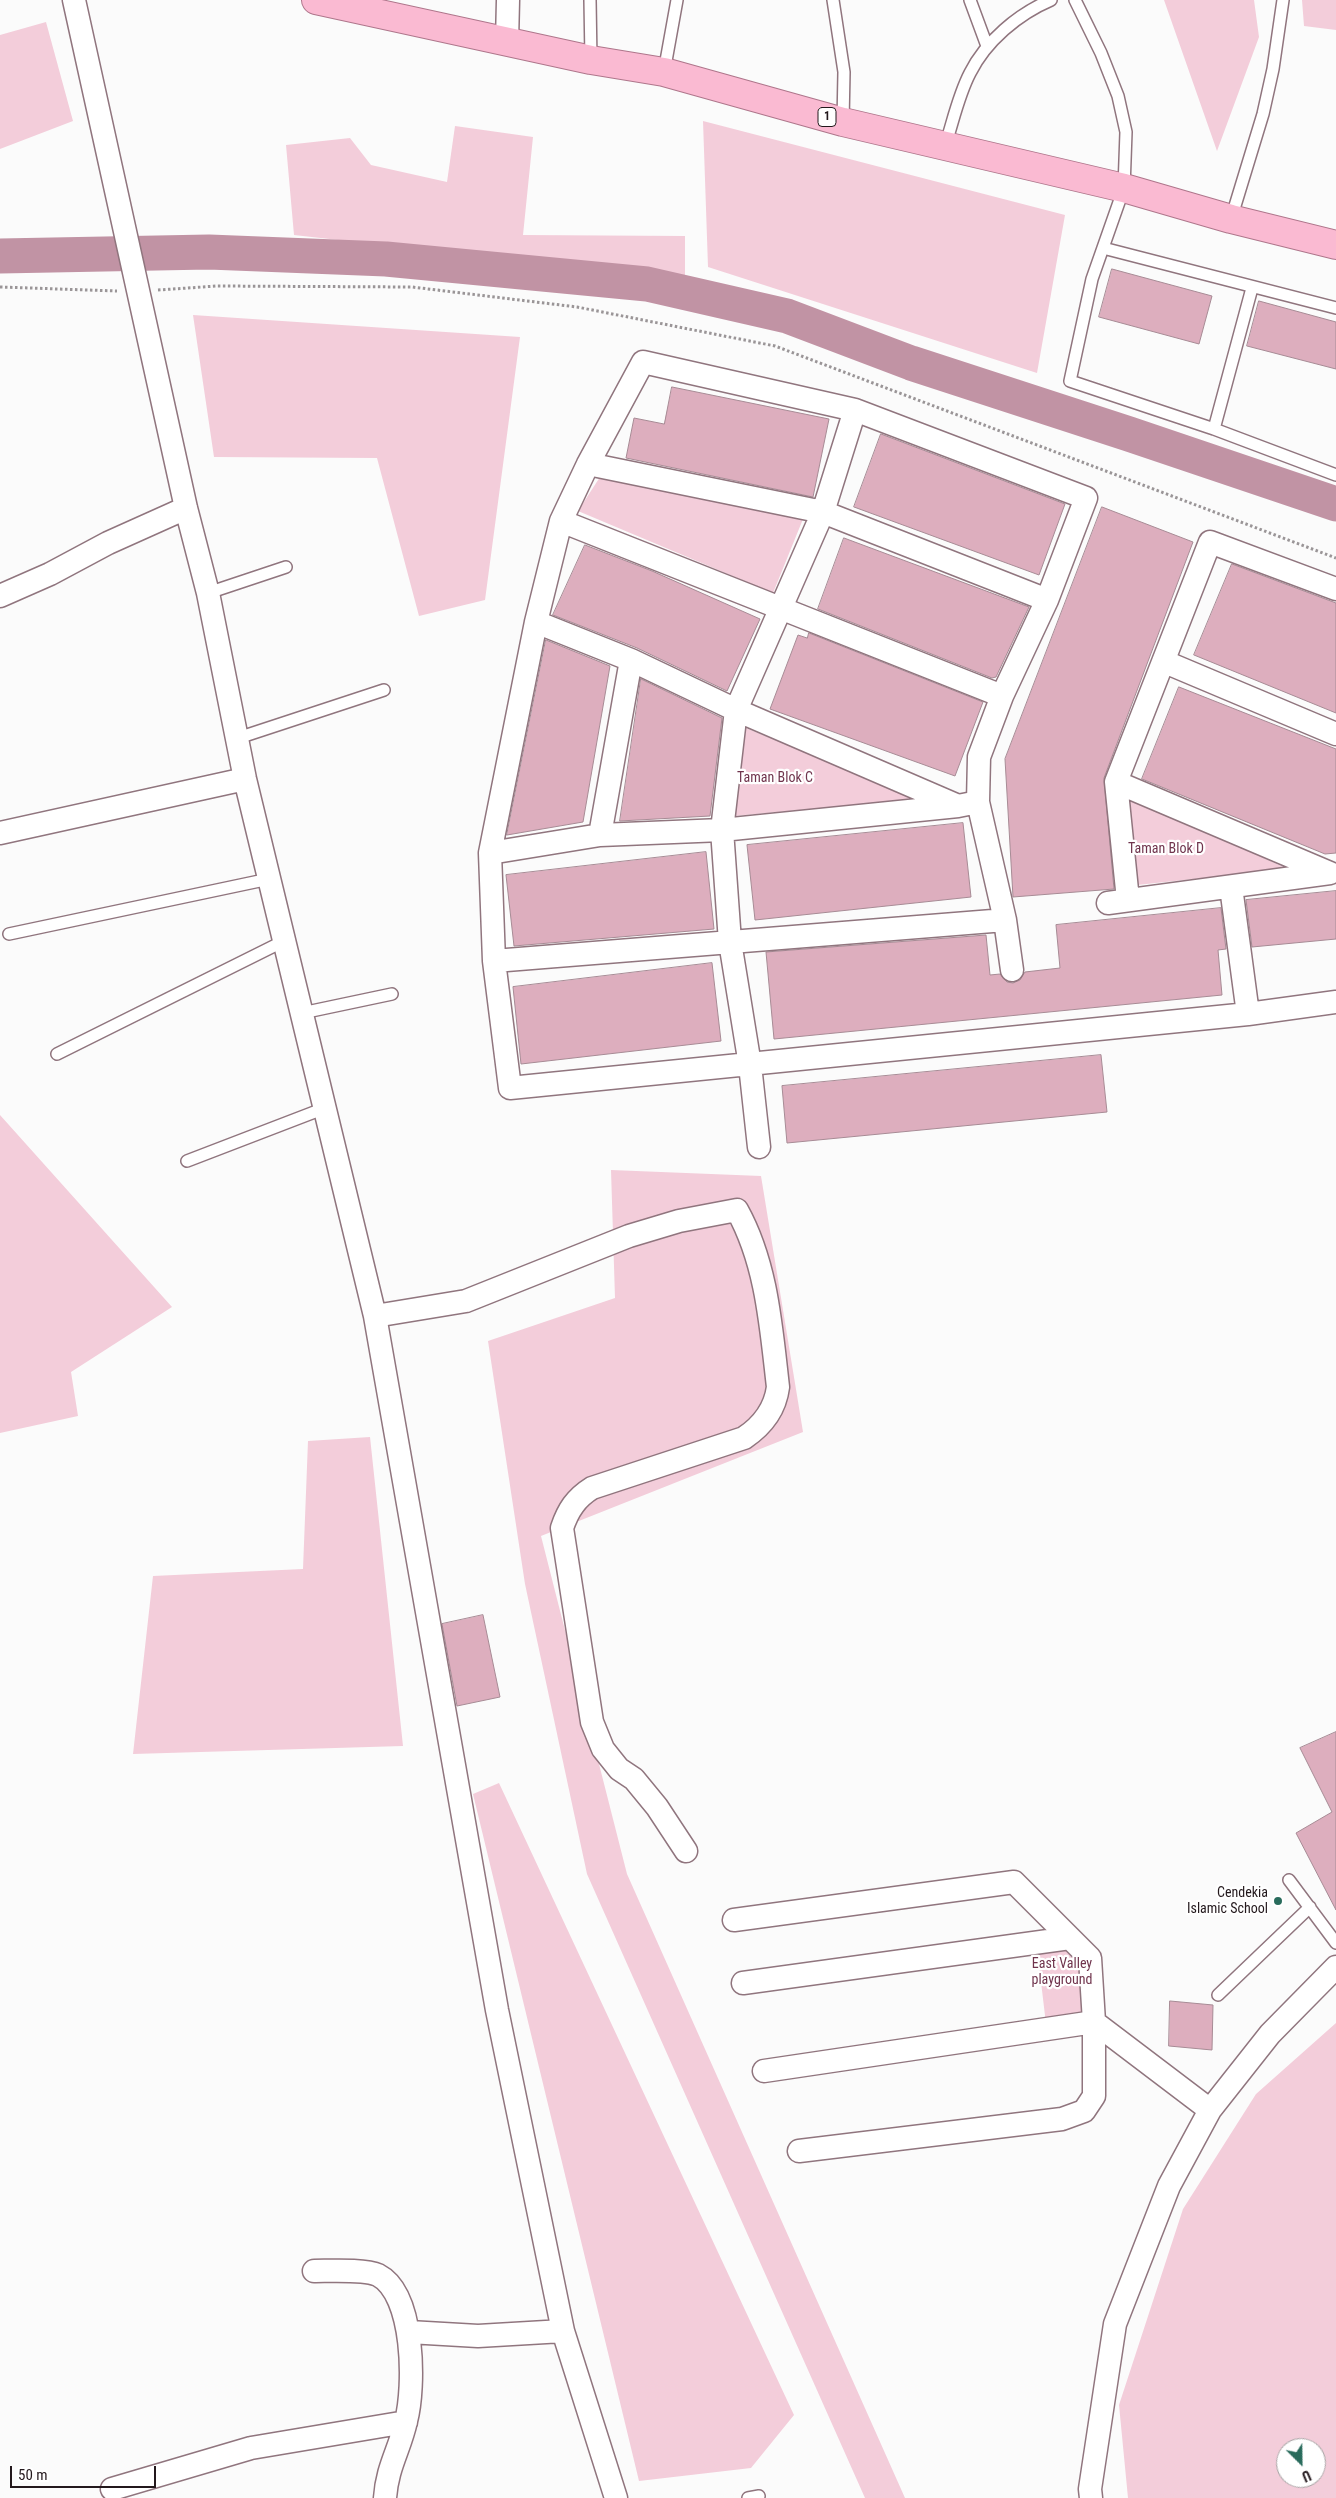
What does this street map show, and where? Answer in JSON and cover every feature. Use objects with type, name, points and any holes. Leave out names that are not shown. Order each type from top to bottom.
[{"type":"highway","name":"1","points":[[316,0],[591,60],[664,72],[843,122],[1124,188],[1231,219],[1336,246]]},
{"type":"street","points":[[74,0],[128,237],[186,508],[208,593],[245,779],[376,1316],[495,2001],[563,2331],[616,2498]]},
{"type":"street","points":[[507,42],[508,0]]},
{"type":"street","points":[[1012,970],[1005,920],[968,804],[979,757],[1002,696],[1047,600],[1086,498],[855,410],[643,362],[588,464],[562,521],[536,622],[490,853],[494,960],[510,1088],[1248,1014],[1336,1002]]},
{"type":"street","points":[[759,1146],[750,1065],[730,942],[722,830],[736,710],[822,512],[855,410]]},
{"type":"street","points":[[588,464],[822,512],[1047,600]]},
{"type":"street","points":[[0,596],[50,574],[108,543],[186,508]]},
{"type":"street","points":[[562,521],[781,610],[1002,696]]},
{"type":"street","points":[[1333,873],[1118,902],[1116,782],[1165,662],[1210,542],[1336,589]]},
{"type":"street","points":[[536,622],[631,660],[736,710],[968,804]]},
{"type":"street","points":[[600,835],[631,660]]},
{"type":"street","points":[[1165,662],[1336,734]]},
{"type":"street","points":[[0,833],[245,779]]},
{"type":"street","points":[[1116,782],[1333,873]]},
{"type":"street","points":[[490,853],[600,835],[722,830],[968,804]]},
{"type":"street","points":[[1231,887],[1248,1014]]},
{"type":"street","points":[[494,960],[1005,920]]},
{"type":"street","points":[[376,1316],[466,1301],[629,1236],[679,1221],[737,1210],[749,1232],[762,1276],[778,1387],[776,1401],[760,1426],[744,1438],[592,1488],[581,1495],[572,1506],[562,1528],[592,1722],[602,1749],[645,1793],[686,1851]]},
{"type":"street","points":[[734,1920],[1014,1882],[1090,1958],[1094,2022],[1094,2096],[1084,2111],[1062,2119],[798,2151]]},
{"type":"street","points":[[743,1983],[1070,1938]]},
{"type":"street","points":[[1091,2498],[1090,2489],[1115,2324],[1169,2186],[1210,2110],[1270,2034],[1336,1967]]},
{"type":"street","points":[[764,2071],[1094,2022],[1210,2110]]},
{"type":"street","points":[[314,2271],[377,2274],[389,2282],[396,2294],[409,2332],[411,2360],[406,2422],[386,2480],[384,2498]]},
{"type":"street","points":[[409,2332],[478,2336],[563,2331]]},
{"type":"street","points":[[112,2489],[251,2448],[406,2422]]},
{"type":"lane","points":[[590,0],[591,60]]},
{"type":"lane","points":[[664,72],[677,0]]},
{"type":"lane","points":[[833,0],[844,72],[843,122]]},
{"type":"lane","points":[[970,0],[988,46]]},
{"type":"lane","points":[[1075,0],[1101,53],[1118,96],[1126,132],[1124,188],[1092,279],[1070,381],[1214,429],[1336,476]]},
{"type":"lane","points":[[1231,219],[1263,114],[1273,69],[1283,0]]},
{"type":"lane","points":[[945,146],[970,73],[988,46],[1015,20],[1047,1]]},
{"type":"lane","points":[[1103,248],[1252,288],[1336,308]]},
{"type":"lane","points":[[1214,429],[1252,288]]},
{"type":"lane","points":[[208,593],[286,567]]},
{"type":"lane","points":[[238,738],[384,690]]},
{"type":"lane","points":[[9,934],[269,879]]},
{"type":"lane","points":[[57,1054],[284,940]]},
{"type":"lane","points":[[302,1013],[392,994]]},
{"type":"lane","points":[[187,1162],[326,1108]]},
{"type":"lane","points":[[1290,1880],[1336,1943]]},
{"type":"lane","points":[[1218,1995],[1310,1907]]},
{"type":"path","points":[[0,287],[137,282],[217,286],[412,287],[577,307],[775,346],[1336,558]]},
{"type":"green space","points":[[1164,0],[1254,0],[1259,37],[1217,151]]},
{"type":"green space","points":[[1302,0],[1336,0],[1336,30],[1304,26]]},
{"type":"green space","points":[[46,22],[73,121],[0,149],[0,35]]},
{"type":"green space","points":[[703,121],[1065,215],[1037,373],[708,267]]},
{"type":"green space","points":[[455,126],[533,137],[523,235],[685,236],[685,279],[294,235],[286,145],[350,138],[371,165],[447,182]]},
{"type":"green space","points":[[193,315],[520,337],[485,600],[419,616],[377,458],[214,457]]},
{"type":"green space","points":[[600,477],[803,519],[773,593],[578,511]]},
{"type":"green space","name":"Taman Blok C","points":[[746,728],[920,799],[734,816]]},
{"type":"green space","name":"Taman Blok D","points":[[1127,796],[1288,869],[1137,885]]},
{"type":"green space","points":[[0,1115],[172,1307],[71,1372],[78,1416],[0,1433]]},
{"type":"green space","points":[[611,1170],[761,1176],[803,1432],[541,1536],[627,1874],[905,2498],[865,2498],[587,1874],[525,1584],[488,1341],[615,1298]]},
{"type":"green space","points":[[370,1437],[403,1746],[133,1754],[153,1576],[303,1569],[308,1441]]},
{"type":"green space","points":[[499,1783],[794,2415],[751,2468],[639,2481],[473,1794]]},
{"type":"green space","name":"East Valley playground","points":[[1067,1945],[1083,1960],[1089,2018],[1046,2024],[1037,1948]]},
{"type":"green space","points":[[1336,2023],[1336,2498],[1128,2498],[1119,2405],[1183,2209],[1256,2094]]},
{"type":"building","points":[[1112,269],[1212,296],[1199,344],[1099,317]]},
{"type":"building","points":[[1259,301],[1336,322],[1336,369],[1247,346]]},
{"type":"building","points":[[672,387],[829,419],[813,497],[626,458],[634,418],[664,424]]},
{"type":"building","points":[[881,434],[1065,504],[1039,575],[854,507]]},
{"type":"building","points":[[1102,507],[1193,542],[1104,778],[1114,889],[1013,897],[1005,759]]},
{"type":"building","points":[[844,538],[1029,607],[996,677],[992,678],[818,609]]},
{"type":"building","points":[[585,545],[652,571],[760,619],[727,691],[637,648],[553,615]]},
{"type":"building","points":[[1232,564],[1336,603],[1336,713],[1194,655]]},
{"type":"building","points":[[809,633],[983,702],[955,776],[770,709],[798,635],[807,638]]},
{"type":"building","points":[[546,640],[610,666],[583,822],[507,835]]},
{"type":"building","points":[[641,679],[722,718],[710,816],[620,821]]},
{"type":"building","points":[[1179,687],[1336,749],[1336,853],[1325,854],[1142,779]]},
{"type":"building","points":[[963,823],[971,897],[755,920],[747,845]]},
{"type":"building","points":[[706,852],[714,929],[514,946],[506,875]]},
{"type":"building","points":[[1336,891],[1336,939],[1252,947],[1246,900]]},
{"type":"building","points":[[1221,908],[1226,949],[1218,950],[1222,995],[774,1039],[766,952],[986,935],[990,975],[1000,974],[1007,982],[1013,983],[1020,980],[1025,972],[1060,968],[1056,925]]},
{"type":"building","points":[[712,963],[721,1041],[521,1064],[513,987]]},
{"type":"building","points":[[1101,1055],[1107,1112],[787,1143],[782,1086]]},
{"type":"building","points":[[483,1615],[500,1697],[457,1706],[442,1624]]},
{"type":"building","points":[[1336,1732],[1336,1910],[1296,1833],[1332,1812],[1300,1748]]},
{"type":"building","points":[[1170,2001],[1213,2005],[1212,2050],[1169,2046]]},
{"type":"waterway","points":[[0,256],[209,252],[386,259],[647,284],[787,316],[911,363],[1336,504]]},
{"type":"place","name":"Cendekia Islamic School","points":[[1278,1901]]}]
